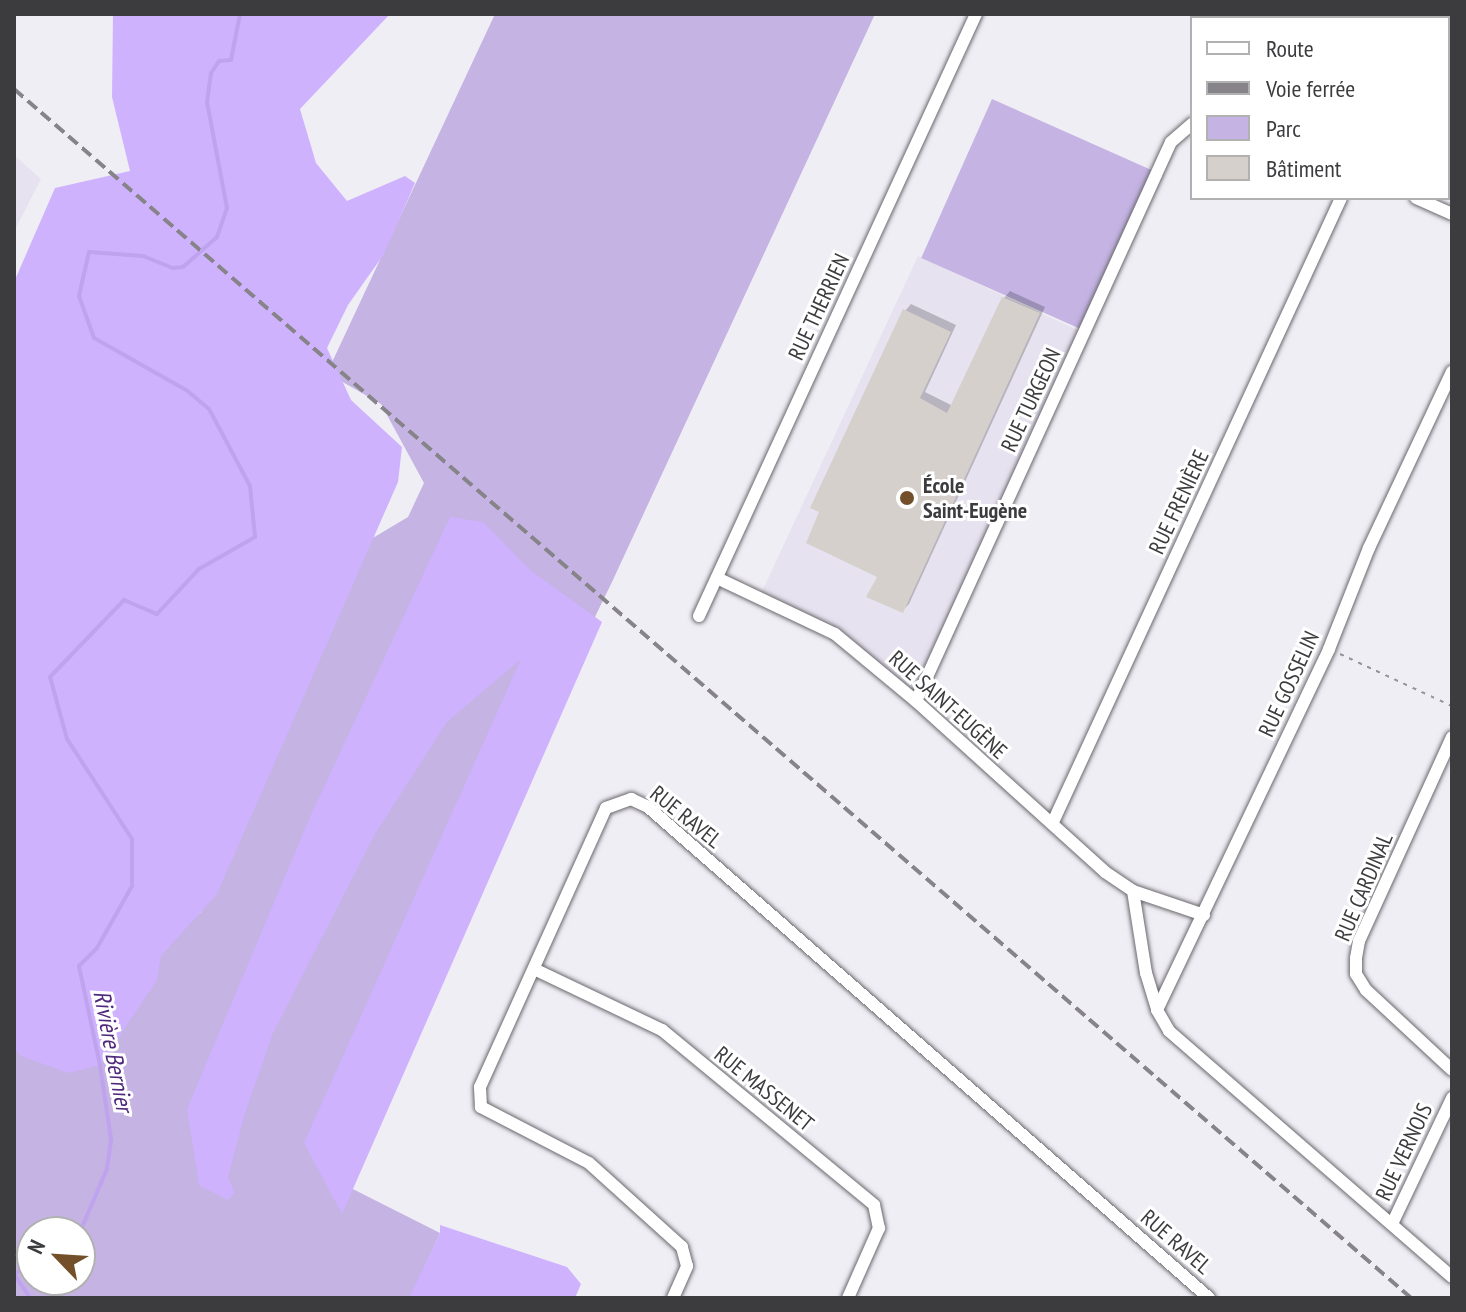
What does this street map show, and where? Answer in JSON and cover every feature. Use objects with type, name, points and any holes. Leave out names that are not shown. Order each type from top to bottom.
[{"type":"street","name":"RUE THERRIEN","points":[[699,616],[976,14]]},
{"type":"street","name":"RUE TURGEON","points":[[916,701],[1171,142],[1190,126]]},
{"type":"street","name":"RUE FRENIÈRE","points":[[1053,822],[1340,200]]},
{"type":"street","points":[[1420,200],[1452,214]]},
{"type":"street","name":"RUE GOSSELIN","points":[[1157,1010],[1329,649],[1369,548],[1452,372]]},
{"type":"street","name":"RUE SAINT-EUGÈNE","points":[[717,578],[835,634],[916,701],[1105,872],[1133,891],[1204,915]]},
{"type":"street","name":"RUE CARDINAL","points":[[1452,737],[1359,941],[1356,958],[1356,974],[1366,990],[1452,1070]]},
{"type":"street","name":"RUE RAVEL","points":[[673,1298],[687,1266],[682,1247],[589,1163],[481,1107],[480,1087],[606,808],[631,799],[648,807],[1209,1298]]},
{"type":"street","points":[[1133,891],[1146,973],[1157,1010],[1169,1031],[1452,1277]]},
{"type":"street","name":"RUE MASSENET","points":[[534,969],[662,1030],[874,1205],[879,1228],[848,1298]]},
{"type":"street","name":"RUE VERNOIS","points":[[1392,1224],[1452,1098]]},
{"type":"path","points":[[1329,649],[1452,706]]},
{"type":"shaded area","points":[[113,14],[390,14],[300,109],[316,163],[347,201],[405,176],[415,183],[384,254],[348,305],[327,348],[351,400],[402,447],[398,482],[217,894],[161,956],[157,980],[100,1065],[68,1073],[21,1056],[14,1048],[14,282],[55,188],[130,171],[112,97]]},
{"type":"shaded area","points":[[14,155],[41,179],[14,232]]},
{"type":"shaded area","name":"École Saint-Eugène","points":[[918,256],[1084,333],[916,701],[835,634],[759,598]]},
{"type":"shaded area","points":[[450,517],[483,522],[530,570],[602,622],[342,1214],[304,1143],[521,659],[447,722],[375,834],[273,1033],[245,1113],[228,1177],[235,1193],[228,1200],[199,1185],[187,1109],[310,817]]},
{"type":"shaded area","points":[[440,1225],[567,1267],[581,1284],[575,1298],[409,1298],[440,1233]]},
{"type":"green space","points":[[495,14],[875,14],[612,582],[323,1174],[440,1233],[410,1298],[14,1298],[14,1000],[121,980],[201,912],[262,764],[366,542],[408,517],[424,483],[381,404],[327,373]]},
{"type":"green space","points":[[992,99],[1156,172],[1086,331],[921,258]]},
{"type":"building","points":[[1002,297],[1040,313],[903,613],[866,597],[877,577],[806,543],[819,512],[810,508],[903,309],[951,332],[920,398],[947,413]]},
{"type":"waterway","name":"Rivière Bernier","points":[[87,1216],[107,1169],[111,1139],[100,1065],[79,966],[97,948],[132,886],[132,839],[67,739],[50,677],[124,600],[157,614],[199,569],[255,537],[250,486],[209,409],[186,390],[94,338],[79,296],[89,252],[143,256],[173,268],[183,267],[217,237],[227,208],[207,102],[211,73],[219,61],[231,60],[240,14]]},
{"type":"waterway","name":"Rivière Bernier","points":[[14,1274],[30,1298]]},
{"type":"railway","points":[[14,89],[1411,1298]]},
{"type":"place","name":"École Saint-Eugène","points":[[907,498]]}]
